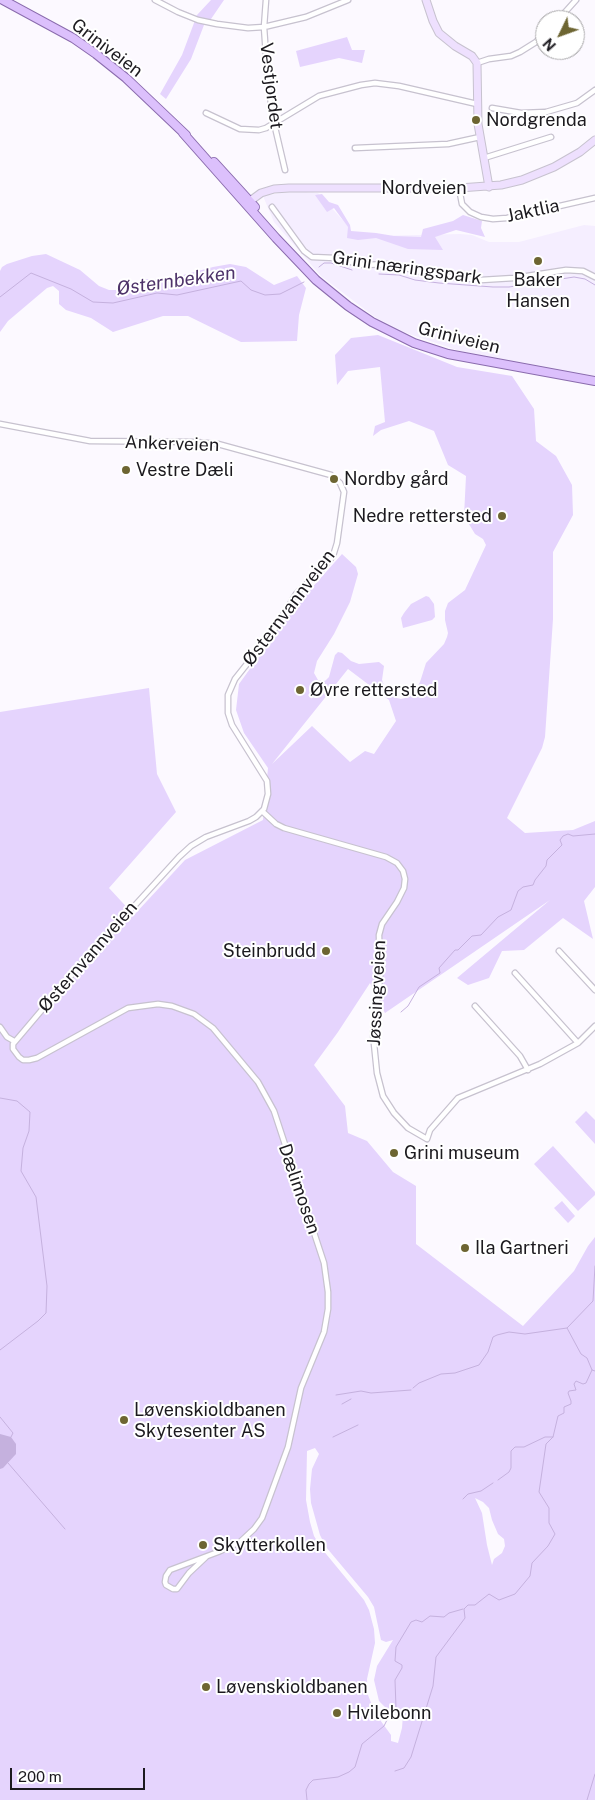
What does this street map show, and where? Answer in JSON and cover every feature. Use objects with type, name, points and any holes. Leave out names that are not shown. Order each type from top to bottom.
[{"type":"main road","name":"Griniveien","points":[[3,0],[73,38],[126,78],[214,162],[316,280],[348,306],[384,329],[414,344],[438,352],[595,381]]},
{"type":"main road","points":[[426,0],[430,15],[440,33],[455,46],[472,56],[477,63],[479,70],[477,104],[488,187]]},
{"type":"main road","name":"Nordveien","points":[[248,203],[262,193],[274,189],[460,188],[488,187],[512,183],[568,160],[595,140]]},
{"type":"street","points":[[155,0],[184,15],[208,22],[248,28],[264,27],[306,17],[348,0]]},
{"type":"street","name":"Vestjordet","points":[[266,0],[264,27],[268,84],[274,123],[285,170]]},
{"type":"street","points":[[567,10],[576,0]]},
{"type":"street","points":[[477,63],[511,56],[535,43]]},
{"type":"street","points":[[206,113],[240,129],[259,130],[319,96],[375,82],[477,104]]},
{"type":"street","points":[[492,108],[521,113],[546,112],[577,102],[595,90]]},
{"type":"street","points":[[355,148],[448,144],[480,137]]},
{"type":"street","points":[[484,158],[551,137]]},
{"type":"street","name":"Jaktlia","points":[[460,188],[461,199],[465,208],[480,217],[494,219],[507,218],[595,198]]},
{"type":"street","name":"Grini næringspark","points":[[272,207],[304,251],[312,257],[335,258],[363,265],[390,264],[433,275],[481,280],[514,278],[566,270],[583,271],[595,277]]},
{"type":"street","name":"Ankerveien","points":[[0,424],[90,441],[218,444],[326,474],[340,482]]},
{"type":"street","name":"Østernvannveien","points":[[14,1043],[126,913],[179,857],[198,841],[243,824],[262,812],[268,794],[267,781],[232,725],[228,713],[228,695],[235,679],[274,630],[296,594],[322,569],[332,556],[337,543],[344,499],[344,488],[340,482]]},
{"type":"street","name":"Jøssingveien","points":[[262,812],[284,828],[386,857],[397,863],[403,871],[405,879],[404,888],[382,924],[379,935],[380,976],[373,1034],[376,1065],[383,1096],[404,1124],[427,1139],[430,1130],[458,1098],[528,1070],[578,1043],[595,1026]]},
{"type":"street","points":[[559,951],[595,990]]},
{"type":"street","points":[[515,973],[578,1043]]},
{"type":"street","name":"Dælimosen","points":[[14,1043],[13,1049],[18,1057],[23,1060],[29,1060],[128,1008],[150,1005],[172,1006],[194,1014],[212,1028],[258,1082],[274,1111],[324,1263],[328,1309],[324,1332],[301,1388],[288,1447],[262,1518],[248,1536],[229,1548],[169,1571],[166,1576],[166,1585],[173,1590],[180,1586],[189,1573],[206,1557]]},
{"type":"street","points":[[475,1006],[520,1056],[528,1070]]},
{"type":"street","points":[[0,1027],[14,1043]]},
{"type":"shaded area","points":[[211,0],[224,0],[211,19],[204,25],[191,59],[166,99],[160,94],[182,55],[197,15]]},
{"type":"shaded area","points":[[347,37],[352,50],[365,50],[362,63],[339,58],[300,67],[296,51]]},
{"type":"shaded area","points":[[292,191],[318,193],[349,227],[352,234],[377,236],[460,234],[472,235],[489,242],[519,242],[584,225],[595,226],[595,377],[466,353],[388,327],[321,276],[274,222],[263,196]]},
{"type":"shaded area","points":[[322,194],[329,202],[338,205],[350,225],[351,231],[421,237],[423,229],[453,221],[463,215],[482,221],[481,228],[485,237],[456,230],[435,237],[443,250],[408,249],[376,238],[358,240],[347,238],[348,227],[334,208],[327,212],[315,195]]},
{"type":"shaded area","points":[[46,254],[80,270],[99,286],[109,290],[117,290],[146,279],[168,279],[230,264],[246,267],[274,285],[297,276],[306,288],[299,315],[297,341],[241,342],[188,316],[163,316],[113,332],[91,318],[66,310],[59,304],[59,291],[53,286],[47,288],[8,321],[0,332],[0,271],[2,267],[32,256]]},
{"type":"shaded area","points":[[378,335],[457,367],[512,376],[534,409],[536,441],[556,456],[572,485],[573,515],[553,552],[553,619],[545,737],[542,748],[507,818],[525,833],[573,830],[595,821],[595,887],[584,901],[593,939],[563,918],[524,950],[502,951],[489,978],[468,985],[457,978],[550,900],[385,1013],[370,983],[314,1065],[345,1106],[348,1133],[367,1141],[393,1172],[416,1186],[416,1244],[523,1326],[574,1271],[595,1237],[595,1800],[0,1800],[0,712],[149,688],[157,774],[176,812],[109,888],[134,915],[185,860],[263,820],[268,768],[244,733],[236,710],[239,684],[294,608],[342,554],[356,567],[358,574],[350,602],[334,634],[317,661],[314,673],[318,680],[325,681],[329,677],[335,655],[338,652],[359,664],[379,662],[384,666],[382,680],[385,688],[397,698],[409,697],[415,691],[426,663],[444,644],[447,637],[445,611],[448,603],[465,590],[486,545],[483,539],[475,534],[464,516],[466,476],[448,465],[434,431],[409,421],[381,430],[373,436],[375,426],[385,422],[380,367],[348,371],[337,385],[335,355],[351,338]],"holes":[[[348,669],[389,700],[396,721],[374,754],[365,751],[350,762],[312,726],[272,764]],[[315,1448],[319,1454],[312,1469],[310,1489],[311,1503],[320,1535],[326,1547],[368,1597],[374,1607],[381,1640],[386,1642],[393,1640],[377,1666],[374,1680],[379,1701],[391,1713],[403,1715],[398,1743],[391,1741],[391,1735],[375,1713],[368,1695],[367,1679],[375,1643],[374,1629],[369,1610],[364,1600],[322,1549],[314,1536],[306,1500],[307,1451]],[[475,1498],[489,1508],[498,1534],[504,1539],[505,1546],[502,1553],[494,1559],[492,1565],[482,1513]]]},
{"type":"shaded area","points":[[426,596],[434,604],[435,617],[432,620],[403,628],[401,618],[404,613],[411,604]]},
{"type":"shaded area","points":[[586,1111],[595,1120],[595,1144],[575,1122]]},
{"type":"shaded area","points":[[553,1146],[595,1192],[595,1195],[578,1211],[534,1164]]},
{"type":"shaded area","points":[[562,1201],[575,1216],[568,1223],[554,1208]]},
{"type":"shaded area","points":[[0,1434],[11,1437],[16,1444],[16,1454],[0,1469]]},
{"type":"waterway","name":"Østernbekken","points":[[319,267],[324,263],[331,263],[352,270]]},
{"type":"waterway","name":"Østernbekken","points":[[0,297],[31,273],[71,289],[93,302],[113,303],[157,293],[177,295],[241,281],[251,290],[265,295],[280,294],[304,282]]},
{"type":"waterway","name":"Østernbekken","points":[[379,274],[399,275],[415,280],[439,283],[493,287],[509,287],[574,277],[585,279],[595,285]]},
{"type":"waterway","points":[[401,1012],[408,1006],[419,987],[440,973],[439,968],[455,950],[458,950],[472,936],[481,935],[498,917],[511,910],[518,891],[523,887],[533,885],[546,866],[547,860],[562,845],[560,840],[563,836],[568,834],[573,836],[595,834]]},
{"type":"waterway","points":[[0,1098],[17,1101],[30,1112],[29,1131],[23,1148],[21,1171],[36,1197],[47,1286],[46,1313],[0,1350]]},
{"type":"waterway","points":[[595,1266],[593,1301],[567,1328],[581,1354],[587,1358],[592,1370],[595,1371]]},
{"type":"waterway","points":[[413,1388],[419,1383],[441,1374],[455,1373],[479,1365],[488,1352],[493,1337],[497,1335],[509,1332],[525,1334],[567,1328]]},
{"type":"waterway","points":[[395,1771],[404,1768],[411,1757],[433,1686],[436,1657],[465,1618],[464,1609],[468,1605],[475,1605],[489,1594],[499,1600],[515,1594],[530,1576],[532,1563],[548,1546],[555,1534],[549,1523],[549,1508],[539,1492],[546,1444],[553,1437],[558,1416],[564,1413],[564,1407],[571,1404],[569,1391],[576,1390],[574,1384],[576,1381],[583,1384],[586,1383],[592,1370]]},
{"type":"waterway","points":[[336,1395],[361,1391],[371,1393],[411,1390]]},
{"type":"waterway","points":[[342,1404],[351,1399]]},
{"type":"waterway","points":[[0,1417],[13,1433],[11,1437]]},
{"type":"waterway","points":[[333,1437],[358,1425]]},
{"type":"waterway","points":[[498,1480],[509,1472],[511,1468],[511,1451],[515,1447],[524,1447],[545,1437],[553,1437]]},
{"type":"waterway","points":[[8,1463],[65,1529]]},
{"type":"waterway","points":[[463,1499],[468,1494],[481,1491],[493,1483]]},
{"type":"waterway","points":[[307,1800],[306,1790],[313,1780],[338,1777],[355,1767],[362,1744],[384,1726],[388,1718],[395,1712],[395,1680],[402,1668],[402,1665],[395,1661],[396,1647],[411,1622],[416,1620],[422,1622],[430,1616],[444,1617],[449,1613],[463,1609]]},
{"type":"waterway","points":[[587,1800],[595,1774]]},
{"type":"place","name":"Nordgrenda","points":[[476,120]]},
{"type":"place","name":"Baker Hansen","points":[[538,261]]},
{"type":"place","name":"Vestre Dæli","points":[[126,470]]},
{"type":"place","name":"Nordby gård","points":[[334,479]]},
{"type":"place","name":"Nedre rettersted","points":[[502,516]]},
{"type":"place","name":"Øvre rettersted","points":[[300,690]]},
{"type":"place","name":"Steinbrudd","points":[[326,951]]},
{"type":"place","name":"Grini museum","points":[[394,1153]]},
{"type":"place","name":"Ila Gartneri","points":[[465,1248]]},
{"type":"place","name":"Løvenskioldbanen Skytesenter AS","points":[[124,1420]]},
{"type":"place","name":"Skytterkollen","points":[[203,1545]]},
{"type":"place","name":"Løvenskioldbanen","points":[[206,1687]]},
{"type":"place","name":"Hvilebonn","points":[[337,1713]]}]
